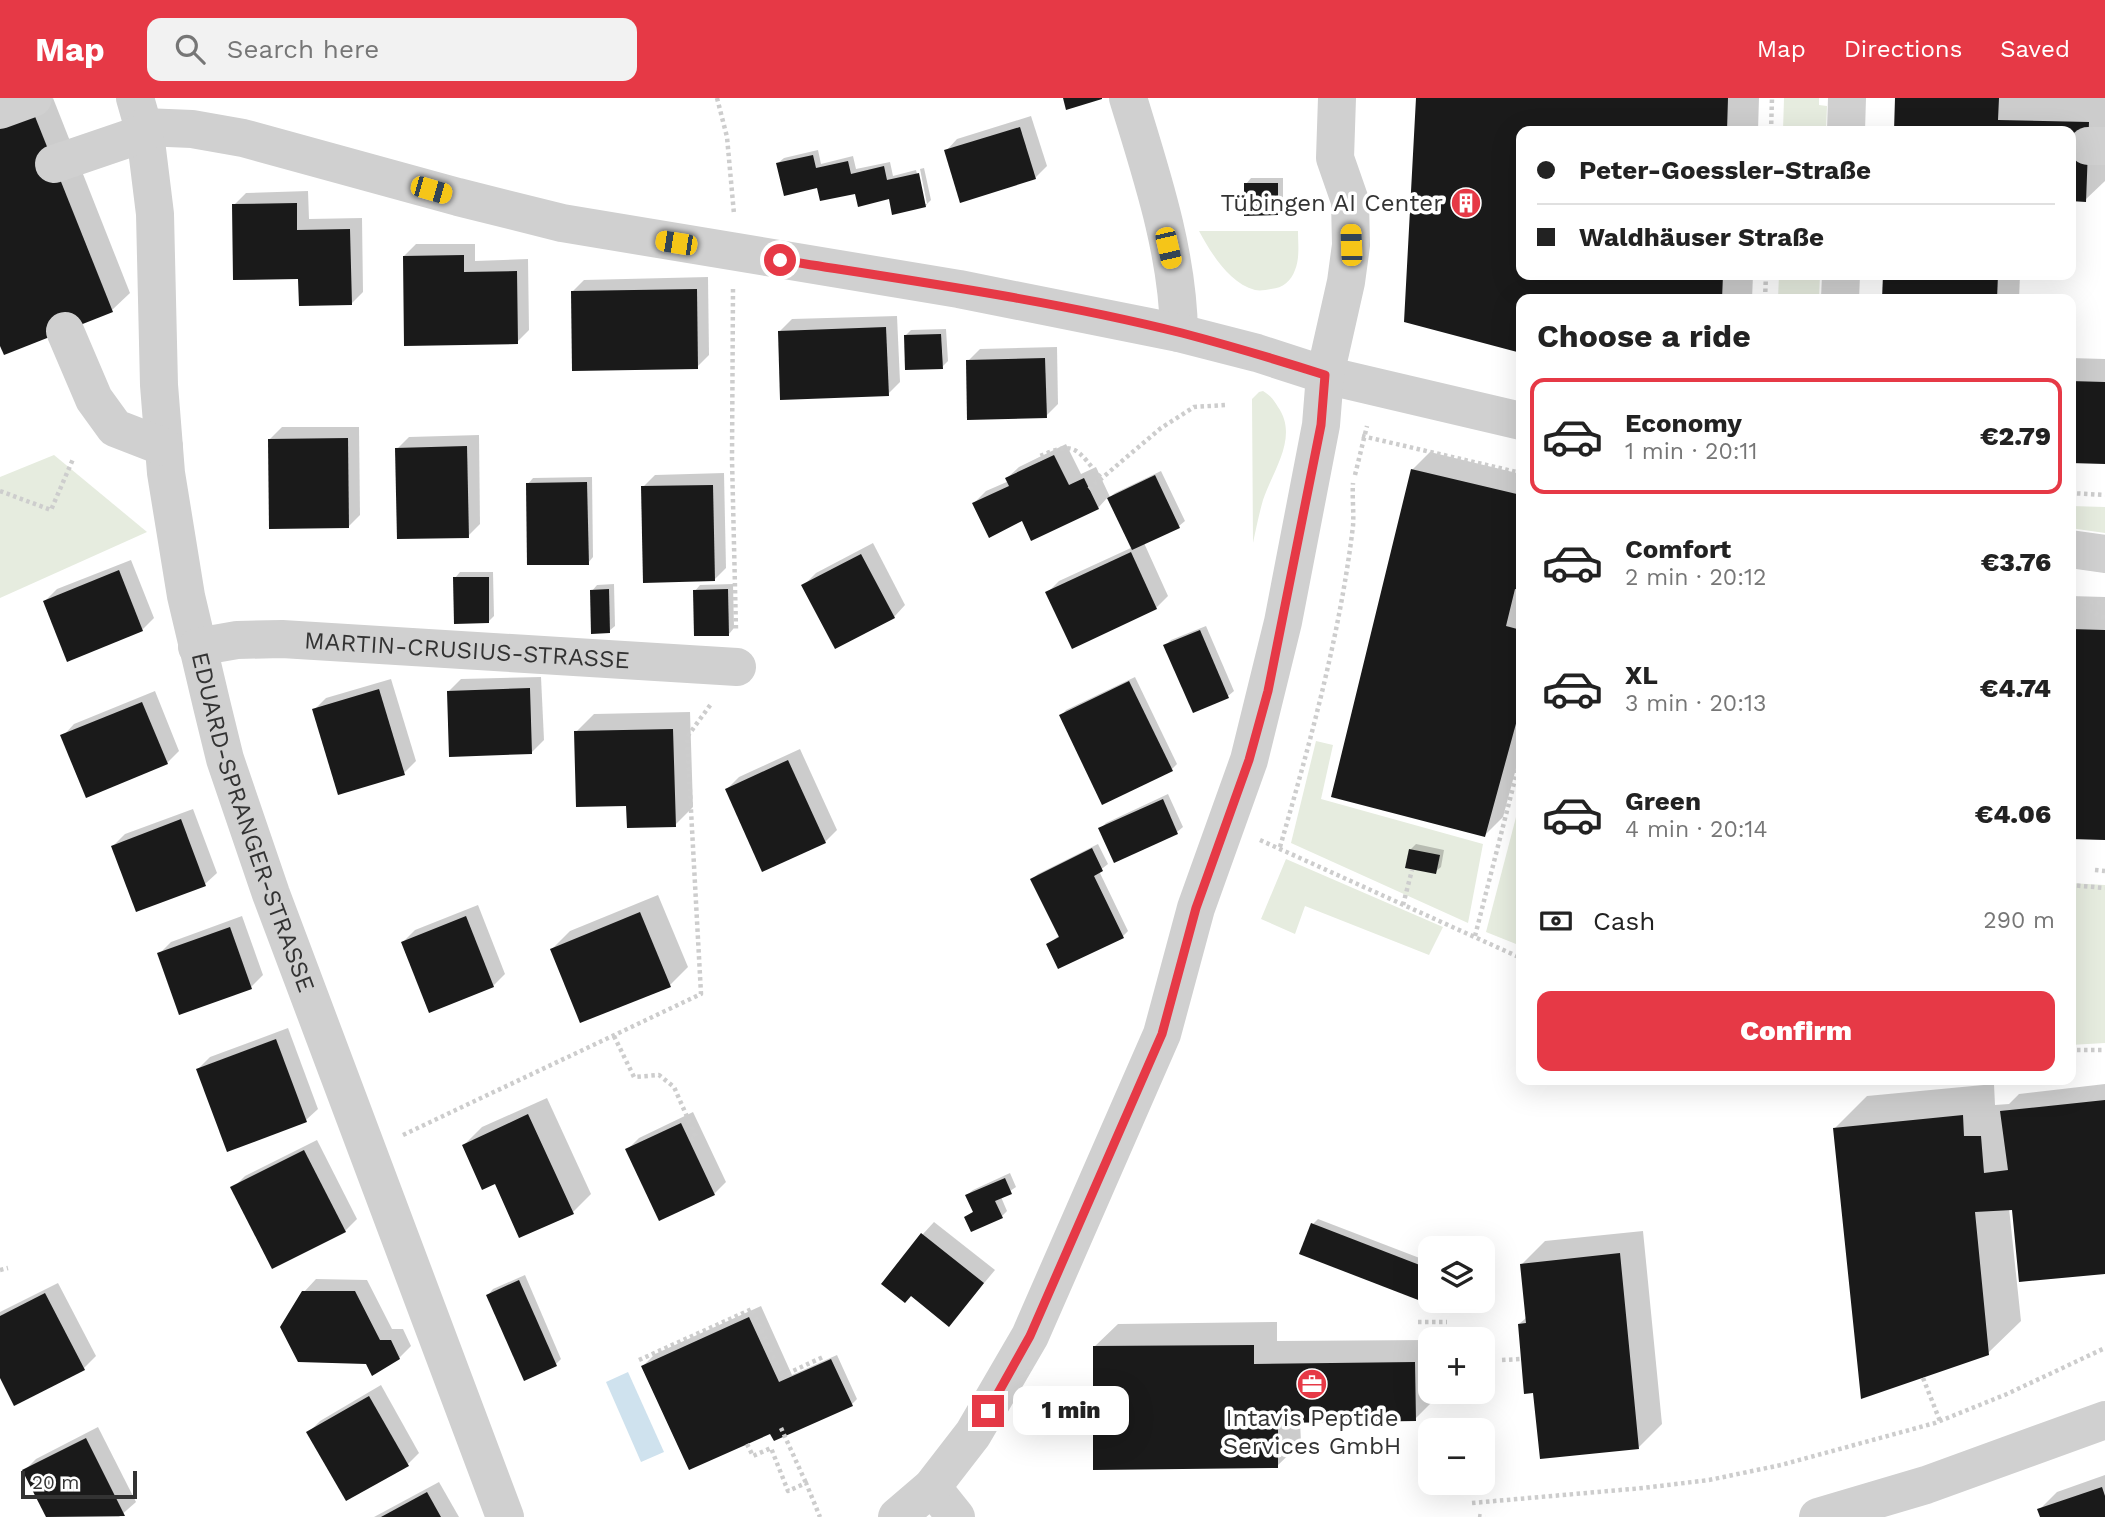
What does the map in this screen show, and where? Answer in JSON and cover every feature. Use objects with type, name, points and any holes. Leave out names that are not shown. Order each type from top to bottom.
[{"type":"street","points":[[0,110],[33,98]]},
{"type":"street","points":[[1128,98],[1174,271],[1179,304],[1179,333]]},
{"type":"street","points":[[897,1517],[932,1487],[973,1434],[1016,1364],[1088,1207],[1162,1034],[1196,908],[1249,760],[1268,691],[1321,425],[1325,375],[1346,282],[1351,245],[1350,201],[1335,158],[1337,98]]},
{"type":"street","points":[[1846,126],[1847,98]]},
{"type":"street","points":[[54,164],[141,120],[243,138],[562,223],[959,289],[1179,333],[1257,353],[1325,375],[1516,420]]},
{"type":"street","name":"EDUARD-SPRANGER-STRASSE","points":[[141,120],[155,214],[159,385],[177,548],[197,648],[225,759],[271,894],[505,1517]]},
{"type":"street","points":[[65,331],[94,398],[115,428],[164,447]]},
{"type":"street","points":[[2076,550],[2105,554]]},
{"type":"street","name":"MARTIN-CRUSIUS-STRASSE","points":[[197,648],[237,640],[282,639],[737,667]]},
{"type":"street","points":[[1818,1517],[1938,1481],[2105,1420]]},
{"type":"street","points":[[932,1487],[956,1517]]},
{"type":"path","points":[[1771,126],[1772,98]]},
{"type":"path","points":[[1280,847],[1303,768],[1334,633],[1353,524],[1352,485],[1363,437],[1379,388]]},
{"type":"path","points":[[1089,489],[1161,428],[1194,407],[1225,405]]},
{"type":"path","points":[[1321,425],[1516,472]]},
{"type":"path","points":[[1040,461],[1038,457],[1059,448],[1070,448],[1080,453],[1102,479]]},
{"type":"path","points":[[0,492],[51,510],[73,459]]},
{"type":"path","points":[[2076,494],[2105,495]]},
{"type":"path","points":[[2076,601],[2105,603]]},
{"type":"path","points":[[2076,604],[2105,618]]},
{"type":"path","points":[[1475,936],[1516,776]]},
{"type":"path","points":[[1226,827],[1280,847],[1516,956]]},
{"type":"path","points":[[1403,905],[1412,870]]},
{"type":"path","points":[[2095,870],[2105,871]]},
{"type":"path","points":[[2076,886],[2105,888]]},
{"type":"path","points":[[614,1036],[634,1077],[659,1075],[674,1087],[696,1137],[689,1141]]},
{"type":"path","points":[[2076,1050],[2105,1050]]},
{"type":"path","points":[[0,1270],[8,1268]]},
{"type":"path","points":[[639,1360],[752,1309],[782,1376],[823,1357]]},
{"type":"path","points":[[1418,1322],[1447,1322]]},
{"type":"path","points":[[1472,1503],[1643,1489],[1709,1480],[1828,1453],[1940,1421],[2007,1394],[2105,1348]]},
{"type":"path","points":[[1502,1360],[1521,1359]]},
{"type":"path","points":[[1923,1378],[1940,1421]]},
{"type":"path","points":[[781,1428],[820,1517]]},
{"type":"path","points":[[747,1444],[752,1455],[771,1448],[788,1491],[806,1483]]},
{"type":"shaded area","points":[[1784,98],[1819,98],[1819,105],[1827,106],[1826,126],[1783,126]]},
{"type":"shaded area","points":[[1199,231],[1298,231],[1297,265],[1286,283],[1275,288],[1257,290],[1237,281],[1229,274]]},
{"type":"shaded area","points":[[1779,280],[1820,280],[1819,294],[1778,294]]},
{"type":"shaded area","points":[[1263,391],[1278,407],[1286,430],[1282,454],[1263,500],[1253,543],[1252,399]]},
{"type":"shaded area","points":[[54,455],[147,532],[0,598],[0,477]]},
{"type":"shaded area","points":[[2076,506],[2105,507],[2105,533],[2076,529]]},
{"type":"shaded area","points":[[1316,741],[1333,745],[1321,799],[1483,844],[1468,923],[1291,843]]},
{"type":"shaded area","points":[[1516,817],[1516,944],[1486,932]]},
{"type":"shaded area","points":[[1286,859],[1443,927],[1429,955],[1305,906],[1295,934],[1261,919]]},
{"type":"shaded area","points":[[2076,883],[2105,885],[2105,1043],[2076,1045]]},
{"type":"water","points":[[628,1372],[664,1452],[641,1462],[606,1382]]},
{"type":"building","points":[[1063,98],[1102,98],[1102,99],[1066,110]]},
{"type":"building","name":"Tübingen AI Center","points":[[1416,98],[1728,98],[1727,126],[1516,126],[1516,280],[1723,280],[1722,294],[1516,294],[1516,352],[1404,322]]},
{"type":"building","points":[[1895,98],[1999,98],[1998,120],[2089,122],[2086,202],[2076,201],[2076,126],[1894,126]]},
{"type":"building","points":[[34,114],[113,312],[4,355],[0,346],[0,128]]},
{"type":"building","points":[[1020,127],[1036,179],[960,203],[944,150]]},
{"type":"building","points":[[813,155],[816,168],[848,161],[851,174],[884,166],[887,180],[919,173],[926,207],[892,215],[889,199],[858,207],[855,194],[820,201],[817,188],[784,196],[776,163]]},
{"type":"building","points":[[1244,183],[1278,183],[1278,215],[1244,216]]},
{"type":"building","points":[[297,203],[297,230],[350,229],[352,305],[299,306],[298,279],[233,280],[232,204]]},
{"type":"building","points":[[464,255],[464,272],[517,271],[518,344],[404,346],[403,256]]},
{"type":"building","points":[[1883,280],[1998,280],[1997,294],[1882,294]]},
{"type":"building","points":[[697,289],[698,369],[572,371],[571,291]]},
{"type":"building","points":[[886,327],[889,396],[780,400],[778,331]]},
{"type":"building","points":[[941,334],[943,369],[905,370],[904,335]]},
{"type":"building","points":[[1045,358],[1047,418],[967,420],[966,360]]},
{"type":"building","points":[[2076,381],[2105,382],[2105,464],[2076,463]]},
{"type":"building","points":[[348,438],[349,528],[269,529],[268,439]]},
{"type":"building","points":[[467,446],[469,538],[397,539],[395,448]]},
{"type":"building","points":[[1054,455],[1069,485],[1084,478],[1099,509],[1031,541],[1022,521],[989,538],[972,503],[1009,486],[1005,478]]},
{"type":"building","points":[[1411,469],[1516,494],[1516,589],[1506,626],[1516,629],[1516,724],[1485,837],[1331,797]]},
{"type":"building","points":[[1155,475],[1180,528],[1132,550],[1107,498]]},
{"type":"building","points":[[587,482],[589,565],[527,565],[526,483]]},
{"type":"building","points":[[713,485],[715,581],[643,583],[641,486]]},
{"type":"building","points":[[1131,552],[1157,609],[1072,649],[1045,592]]},
{"type":"building","points":[[861,554],[895,618],[835,649],[801,585]]},
{"type":"building","points":[[119,570],[143,631],[67,662],[43,601]]},
{"type":"building","points":[[453,577],[489,577],[489,623],[454,624]]},
{"type":"building","points":[[609,589],[610,633],[591,634],[590,590]]},
{"type":"building","points":[[728,589],[729,636],[694,636],[693,590]]},
{"type":"building","points":[[2076,629],[2105,630],[2105,840],[2076,839]]},
{"type":"building","points":[[1200,630],[1229,698],[1193,713],[1163,645]]},
{"type":"building","points":[[1129,681],[1173,771],[1102,805],[1059,715]]},
{"type":"building","points":[[530,688],[532,754],[449,757],[447,691]]},
{"type":"building","points":[[379,689],[405,775],[338,795],[312,709]]},
{"type":"building","points":[[142,702],[168,764],[86,798],[60,735]]},
{"type":"building","points":[[673,729],[676,827],[627,828],[626,806],[576,807],[574,731]]},
{"type":"building","points":[[788,760],[826,843],[762,872],[725,789]]},
{"type":"building","points":[[1163,799],[1178,834],[1114,863],[1098,828]]},
{"type":"building","points":[[181,819],[206,886],[136,912],[111,846]]},
{"type":"building","points":[[1092,848],[1103,871],[1094,876],[1124,938],[1058,969],[1046,944],[1059,937],[1030,879]]},
{"type":"building","points":[[1409,849],[1440,855],[1436,874],[1405,868]]},
{"type":"building","points":[[640,912],[671,987],[580,1023],[550,949]]},
{"type":"building","points":[[466,916],[494,987],[429,1013],[401,942]]},
{"type":"building","points":[[230,927],[252,989],[179,1015],[157,953]]},
{"type":"building","points":[[276,1039],[307,1122],[227,1152],[196,1069]]},
{"type":"building","points":[[2105,1100],[2105,1274],[2019,1282],[2012,1210],[1975,1212],[1989,1355],[1861,1399],[1833,1128],[1963,1115],[1964,1136],[1981,1136],[1984,1173],[2008,1170],[2000,1111]]},
{"type":"building","points":[[528,1114],[574,1214],[519,1238],[495,1184],[482,1190],[462,1145]]},
{"type":"building","points":[[681,1123],[715,1195],[659,1221],[625,1149]]},
{"type":"building","points":[[304,1150],[346,1232],[272,1269],[230,1187]]},
{"type":"building","points":[[1005,1178],[1012,1194],[995,1201],[1003,1218],[971,1232],[964,1217],[973,1212],[965,1195]]},
{"type":"building","points":[[1311,1223],[1418,1264],[1418,1300],[1299,1254]]},
{"type":"building","points":[[921,1233],[984,1283],[949,1327],[911,1296],[905,1303],[881,1284]]},
{"type":"building","points":[[1620,1253],[1639,1449],[1540,1459],[1533,1393],[1524,1394],[1518,1324],[1526,1323],[1520,1264]]},
{"type":"building","points":[[519,1280],[557,1366],[524,1381],[486,1295]]},
{"type":"building","points":[[302,1291],[355,1291],[380,1340],[391,1340],[400,1359],[372,1376],[366,1364],[298,1362],[280,1327]]},
{"type":"building","points":[[45,1293],[85,1370],[14,1406],[0,1378],[0,1316]]},
{"type":"building","points":[[749,1317],[779,1382],[831,1359],[853,1406],[774,1441],[770,1434],[689,1470],[641,1366]]},
{"type":"building","points":[[1254,1345],[1254,1364],[1415,1362],[1416,1421],[1278,1423],[1278,1468],[1093,1470],[1093,1346]]},
{"type":"building","points":[[369,1396],[409,1466],[346,1501],[306,1432]]},
{"type":"building","points":[[86,1438],[125,1516],[46,1517],[22,1470]]},
{"type":"building","points":[[2102,1487],[2105,1517],[2040,1517],[2037,1509]]},
{"type":"building","points":[[427,1492],[441,1517],[381,1517]]},
{"type":"place","name":"Tübingen AI Center","points":[[1466,203]]},
{"type":"place","name":"Intavis Peptide Services GmbH","points":[[1312,1384]]},
{"type":"route","points":[[780,260],[959,289],[1179,333],[1257,353],[1325,375],[1321,425],[1268,691],[1249,760],[1196,908],[1162,1034],[1030,1336],[988,1411]]}]
